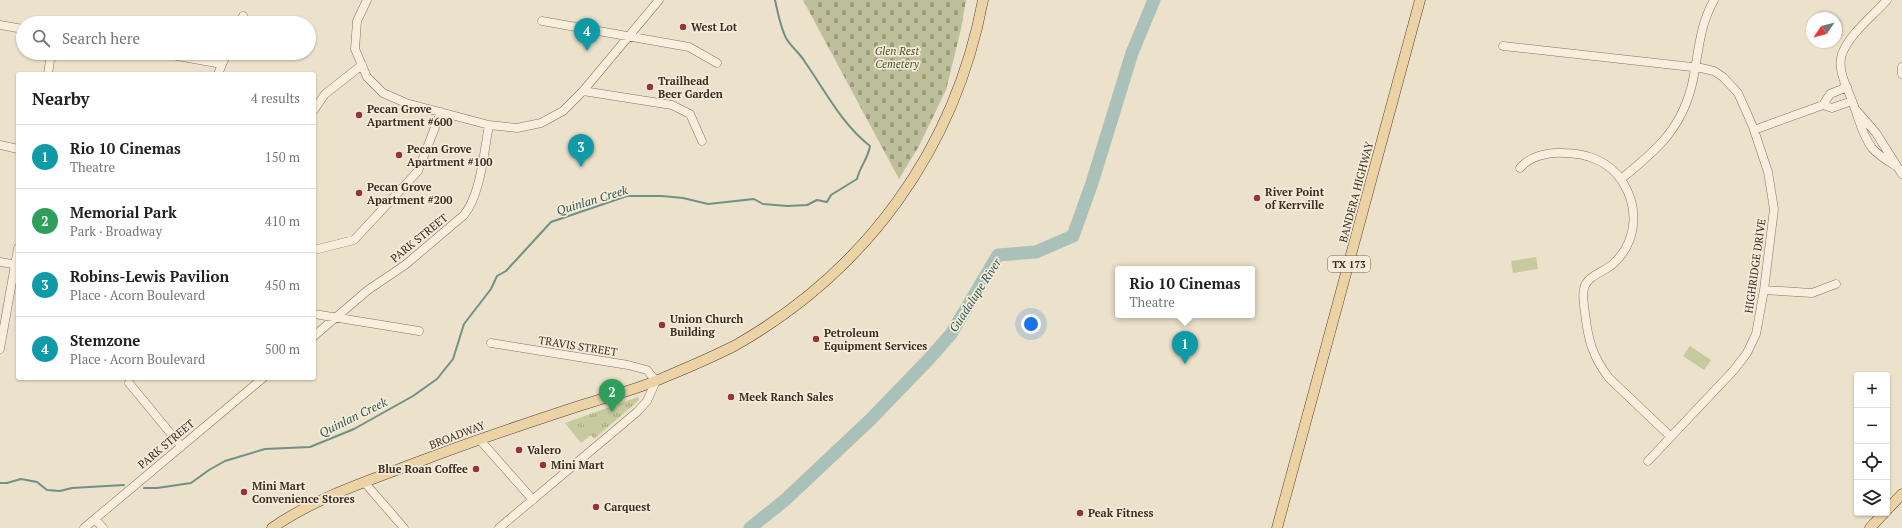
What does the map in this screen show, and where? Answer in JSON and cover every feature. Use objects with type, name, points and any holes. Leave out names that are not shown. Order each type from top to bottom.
[{"type":"main road","name":"BROADWAY","points":[[272,528],[317,502],[479,439],[656,380],[735,345],[781,315],[845,263],[877,229],[914,178],[943,126],[966,67],[983,0]]},
{"type":"main road","name":"BANDERA HIGHWAY","points":[[1277,528],[1420,0]]},
{"type":"main road","points":[[1890,507],[1902,494]]},
{"type":"main road","points":[[1870,528],[1881,516]]},
{"type":"street","points":[[367,0],[357,21],[355,49],[367,77],[383,93],[406,103],[489,125],[517,128],[541,123],[563,111],[583,91],[659,0]]},
{"type":"street","points":[[1621,179],[1648,157],[1670,134],[1686,104],[1703,23],[1714,0]]},
{"type":"street","points":[[1887,0],[1852,37],[1842,53],[1841,70],[1860,125],[1872,148],[1894,165],[1902,174]]},
{"type":"street","points":[[542,21],[689,47],[717,63]]},
{"type":"street","points":[[0,25],[16,28]]},
{"type":"street","name":"HIGHRIDGE DRIVE","points":[[1503,46],[1694,67],[1714,71],[1728,81],[1743,102],[1754,130],[1768,172],[1774,209],[1764,290],[1756,334],[1747,353],[1734,370],[1648,461]]},
{"type":"street","points":[[48,72],[50,60]]},
{"type":"street","points":[[200,60],[222,64]]},
{"type":"street","points":[[219,72],[224,60]]},
{"type":"street","points":[[316,107],[325,94],[362,65]]},
{"type":"street","points":[[1902,67],[1902,74]]},
{"type":"street","points":[[1824,105],[1830,94],[1846,87]]},
{"type":"street","points":[[583,91],[672,105],[690,114],[702,141]]},
{"type":"street","points":[[1754,130],[1824,105],[1832,108],[1854,105]]},
{"type":"street","points":[[316,250],[354,240],[418,171],[441,112]]},
{"type":"street","name":"PARK STREET","points":[[316,334],[368,290],[411,260],[455,224],[468,210],[477,187],[489,125]]},
{"type":"street","points":[[0,145],[16,149]]},
{"type":"street","points":[[1520,168],[1526,161],[1535,157],[1561,152],[1575,153],[1592,157],[1607,166],[1621,179],[1629,192],[1634,208],[1634,224],[1630,239],[1623,253],[1613,264],[1586,282],[1584,288],[1583,297],[1588,337],[1600,366],[1608,378],[1671,437]]},
{"type":"street","points":[[0,262],[16,265]]},
{"type":"street","points":[[0,349],[16,270]]},
{"type":"street","points":[[1764,290],[1812,293],[1836,284]]},
{"type":"street","points":[[316,314],[419,331]]},
{"type":"street","name":"TRAVIS STREET","points":[[491,343],[628,365],[647,370],[656,380]]},
{"type":"street","name":"PARK STREET","points":[[84,528],[261,380]]},
{"type":"street","points":[[499,528],[637,412],[647,401],[656,380]]},
{"type":"street","points":[[129,383],[181,446]]},
{"type":"street","points":[[479,439],[533,500]]},
{"type":"street","points":[[365,483],[404,528]]},
{"type":"street","points":[[95,519],[103,528]]},
{"type":"green space","name":"Glen Rest Cemetery","points":[[803,0],[966,0],[961,29],[946,90],[919,146],[899,179]]},
{"type":"green space","points":[[1536,257],[1538,269],[1513,273],[1511,261]]},
{"type":"green space","points":[[1690,346],[1711,360],[1704,370],[1683,356]]},
{"type":"green space","points":[[638,397],[639,400],[594,439],[591,435],[581,443],[565,423]]},
{"type":"waterway","name":"Quinlan Creek","points":[[144,488],[157,488],[191,483],[225,461],[265,449],[310,447],[354,429],[413,396],[437,379],[453,359],[464,324],[491,289],[497,276],[506,271],[551,222],[627,196],[662,196],[683,198],[708,204],[754,199],[763,204],[787,206],[807,205],[817,200],[827,202],[831,195],[857,179],[868,155],[870,146],[842,117],[803,59],[788,41],[781,24],[775,0]]},
{"type":"waterway","name":"Guadalupe River","points":[[750,528],[785,500],[870,420],[929,359],[951,334],[998,255],[1036,252],[1073,236],[1092,183],[1132,53],[1154,0]]},
{"type":"waterway","name":"Quinlan Creek","points":[[0,483],[7,483],[21,479],[37,482],[47,490],[60,491],[72,488],[124,485]]},
{"type":"place","name":"West Lot","points":[[683,27]]},
{"type":"place","name":"Stemzone","points":[[587,51]]},
{"type":"place","name":"Trailhead Beer Garden","points":[[650,87]]},
{"type":"place","name":"Pecan Grove Apartment #600","points":[[359,115]]},
{"type":"place","name":"Pecan Grove Apartment #100","points":[[399,155]]},
{"type":"place","name":"Robins-Lewis Pavilion","points":[[581,167]]},
{"type":"place","name":"Pecan Grove Apartment #200","points":[[359,193]]},
{"type":"place","name":"River Point of Kerrville","points":[[1257,198]]},
{"type":"place","name":"Union Church Building","points":[[662,325]]},
{"type":"place","name":"Petroleum Equipment Services","points":[[816,339]]},
{"type":"place","name":"Rio 10 Cinemas","points":[[1185,364]]},
{"type":"place","name":"Meek Ranch Sales","points":[[731,397]]},
{"type":"place","name":"Memorial Park","points":[[612,412]]},
{"type":"place","name":"Valero","points":[[519,450]]},
{"type":"place","name":"Mini Mart","points":[[543,465]]},
{"type":"place","name":"Blue Roan Coffee","points":[[476,469]]},
{"type":"place","name":"Mini Mart Convenience Stores","points":[[244,492]]},
{"type":"place","name":"Carquest","points":[[596,507]]},
{"type":"place","name":"Peak Fitness","points":[[1080,513]]}]
